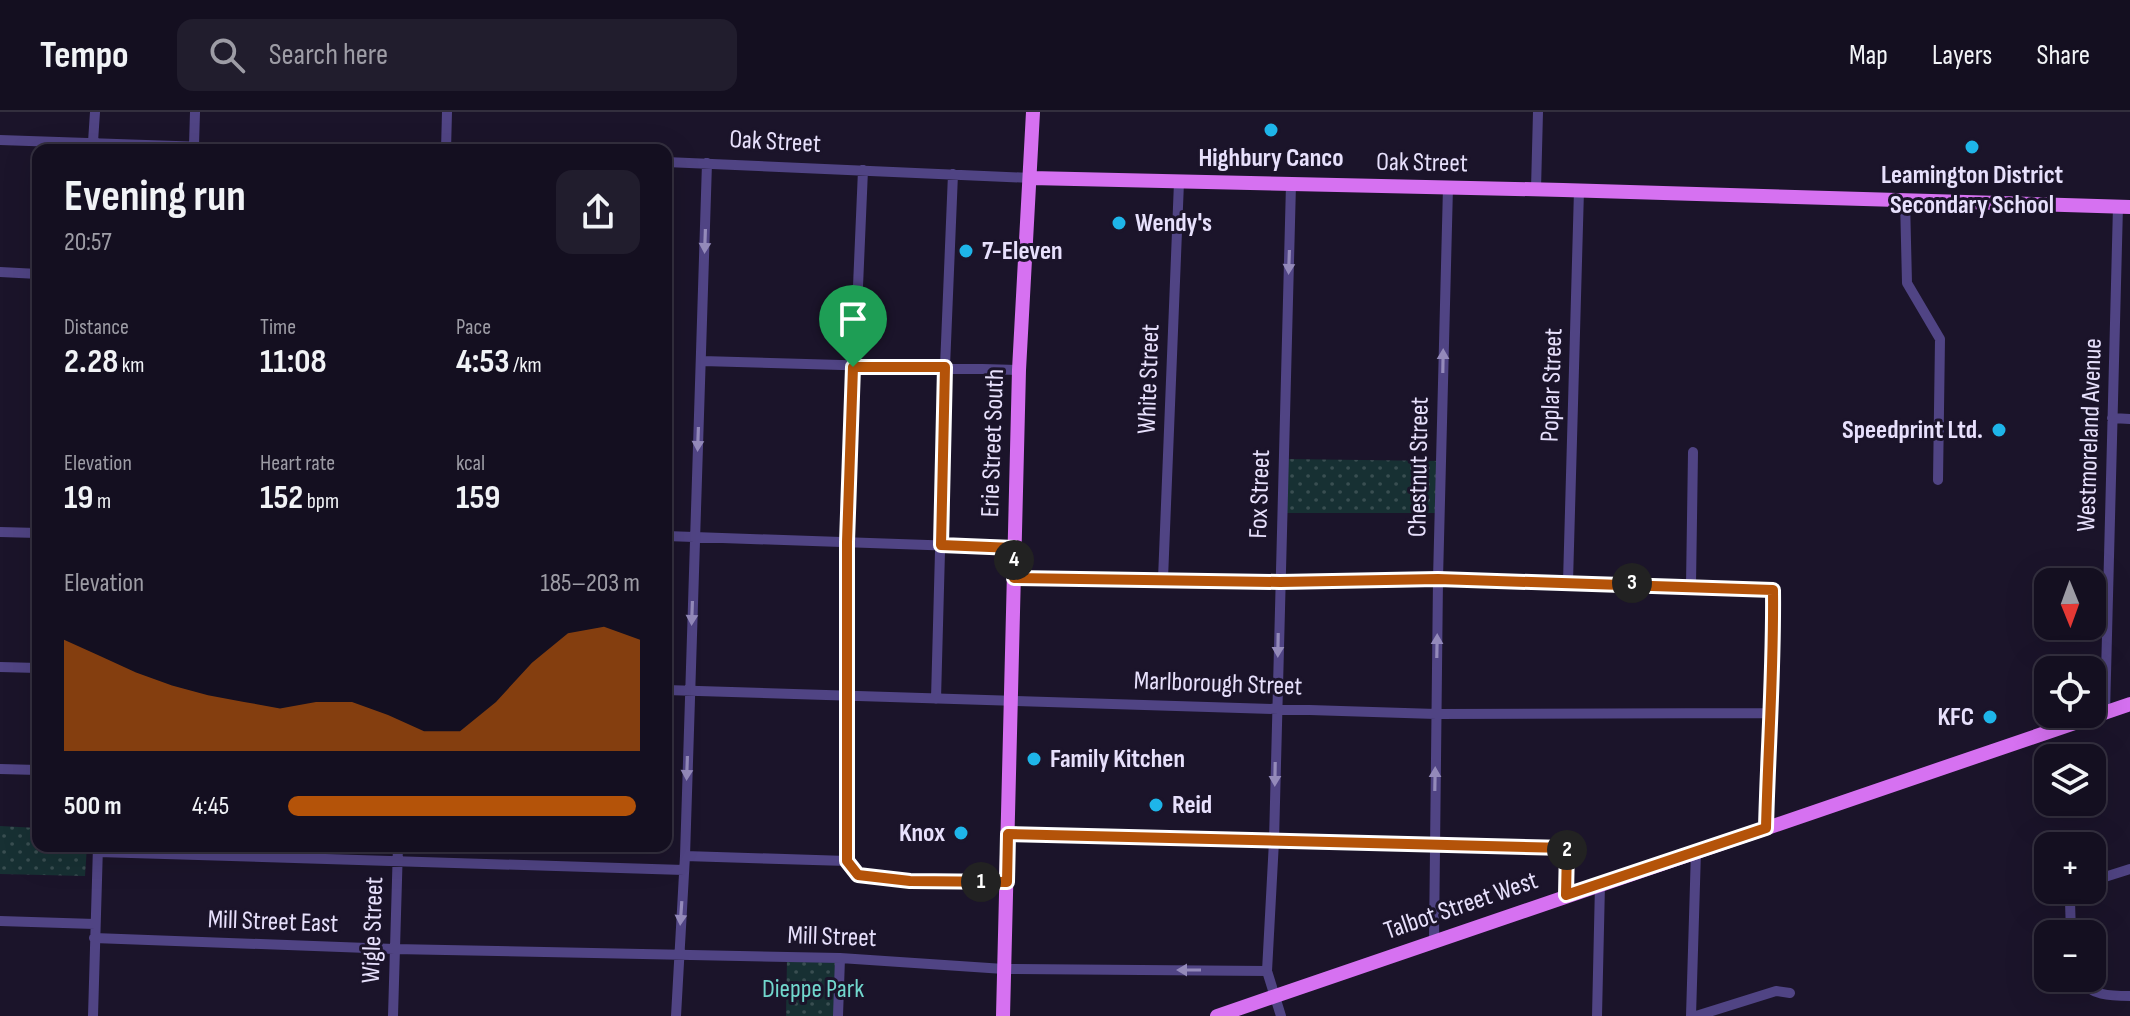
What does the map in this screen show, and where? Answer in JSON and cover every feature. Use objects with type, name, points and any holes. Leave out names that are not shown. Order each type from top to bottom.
[{"type":"main road","name":"Erie Street South","points":[[1003,1016],[1019,370],[1033,112]]},
{"type":"main road","name":"Oak Street","points":[[1031,178],[1579,190],[2124,207]]},
{"type":"main road","name":"Talbot Street West","points":[[2106,713],[2130,704]]},
{"type":"main road","name":"Talbot Street West","points":[[1217,1016],[2061,728]]},
{"type":"street","points":[[93,142],[95,112]]},
{"type":"street","points":[[194,144],[195,112]]},
{"type":"street","points":[[446,144],[447,112]]},
{"type":"street","points":[[1536,189],[1538,112]]},
{"type":"street","points":[[0,140],[103,144]]},
{"type":"street","name":"Oak Street","points":[[672,162],[1031,178]]},
{"type":"street","points":[[676,1016],[685,856],[707,163]]},
{"type":"street","points":[[863,170],[847,542],[847,861],[858,875],[910,881],[1007,882]]},
{"type":"street","points":[[936,699],[953,174]]},
{"type":"street","name":"White Street","points":[[1163,579],[1179,182]]},
{"type":"street","name":"Fox Street","points":[[1281,1016],[1267,971],[1274,841],[1291,184]]},
{"type":"street","name":"Chestnut Street","points":[[1434,940],[1438,579],[1448,187]]},
{"type":"street","name":"Poplar Street","points":[[1568,582],[1579,190]]},
{"type":"street","points":[[1905,200],[1907,283],[1940,339],[1938,480]]},
{"type":"street","name":"Westmoreland Avenue","points":[[2106,671],[2112,418],[2124,207]]},
{"type":"street","points":[[0,272],[32,274]]},
{"type":"street","points":[[702,361],[1019,370]]},
{"type":"street","points":[[2112,418],[2130,419]]},
{"type":"street","points":[[1691,585],[1693,452]]},
{"type":"street","points":[[0,532],[32,533]]},
{"type":"street","points":[[672,536],[1014,548]]},
{"type":"street","points":[[1014,578],[1280,582],[1438,579],[1773,590],[1774,656],[1766,828]]},
{"type":"street","points":[[0,667],[32,668]]},
{"type":"street","name":"Marlborough Street","points":[[672,690],[1436,714],[1769,713]]},
{"type":"street","points":[[0,769],[32,770]]},
{"type":"street","points":[[1008,834],[1567,848],[1566,895]]},
{"type":"street","points":[[1696,851],[1694,1016],[1776,991],[1790,993]]},
{"type":"street","points":[[93,1016],[98,852]]},
{"type":"street","points":[[173,852],[684,870]]},
{"type":"street","name":"Wigle Street","points":[[393,1016],[398,852]]},
{"type":"street","points":[[685,856],[847,861]]},
{"type":"street","points":[[2106,877],[2130,869]]},
{"type":"street","points":[[1597,1016],[1600,884]]},
{"type":"street","points":[[0,921],[95,924]]},
{"type":"street","name":"Mill Street East","points":[[94,938],[394,949]]},
{"type":"street","name":"Mill Street","points":[[394,949],[840,958],[1004,969],[1267,971]]},
{"type":"street","points":[[838,1016],[840,958]]},
{"type":"street","points":[[2099,992],[2130,996]]},
{"type":"green space","points":[[1283,459],[1441,461],[1440,513],[1282,513]]},
{"type":"green space","points":[[0,826],[32,828],[32,852],[87,852],[85,876],[0,874]]},
{"type":"green space","name":"Dieppe Park","points":[[787,958],[840,958],[838,1016],[786,1016]]},
{"type":"place","name":"Highbury Canco","points":[[1271,130]]},
{"type":"place","name":"Leamington District Secondary School","points":[[1972,147]]},
{"type":"place","name":"Wendy's","points":[[1119,223]]},
{"type":"place","name":"7-Eleven","points":[[966,251]]},
{"type":"place","name":"Speedprint Ltd.","points":[[1999,430]]},
{"type":"place","name":"KFC","points":[[1990,717]]},
{"type":"place","name":"Family Kitchen","points":[[1034,759]]},
{"type":"place","name":"Reid","points":[[1156,805]]},
{"type":"place","name":"Knox","points":[[961,833]]},
{"type":"route","points":[[853,367],[945,367],[941,545],[1014,548],[1014,578],[1280,582],[1438,579],[1773,590],[1774,656],[1766,828],[1566,895],[1567,848],[1435,844],[1008,834],[1007,882],[910,881],[858,875],[851,870],[847,861],[847,542],[853,367]]}]
